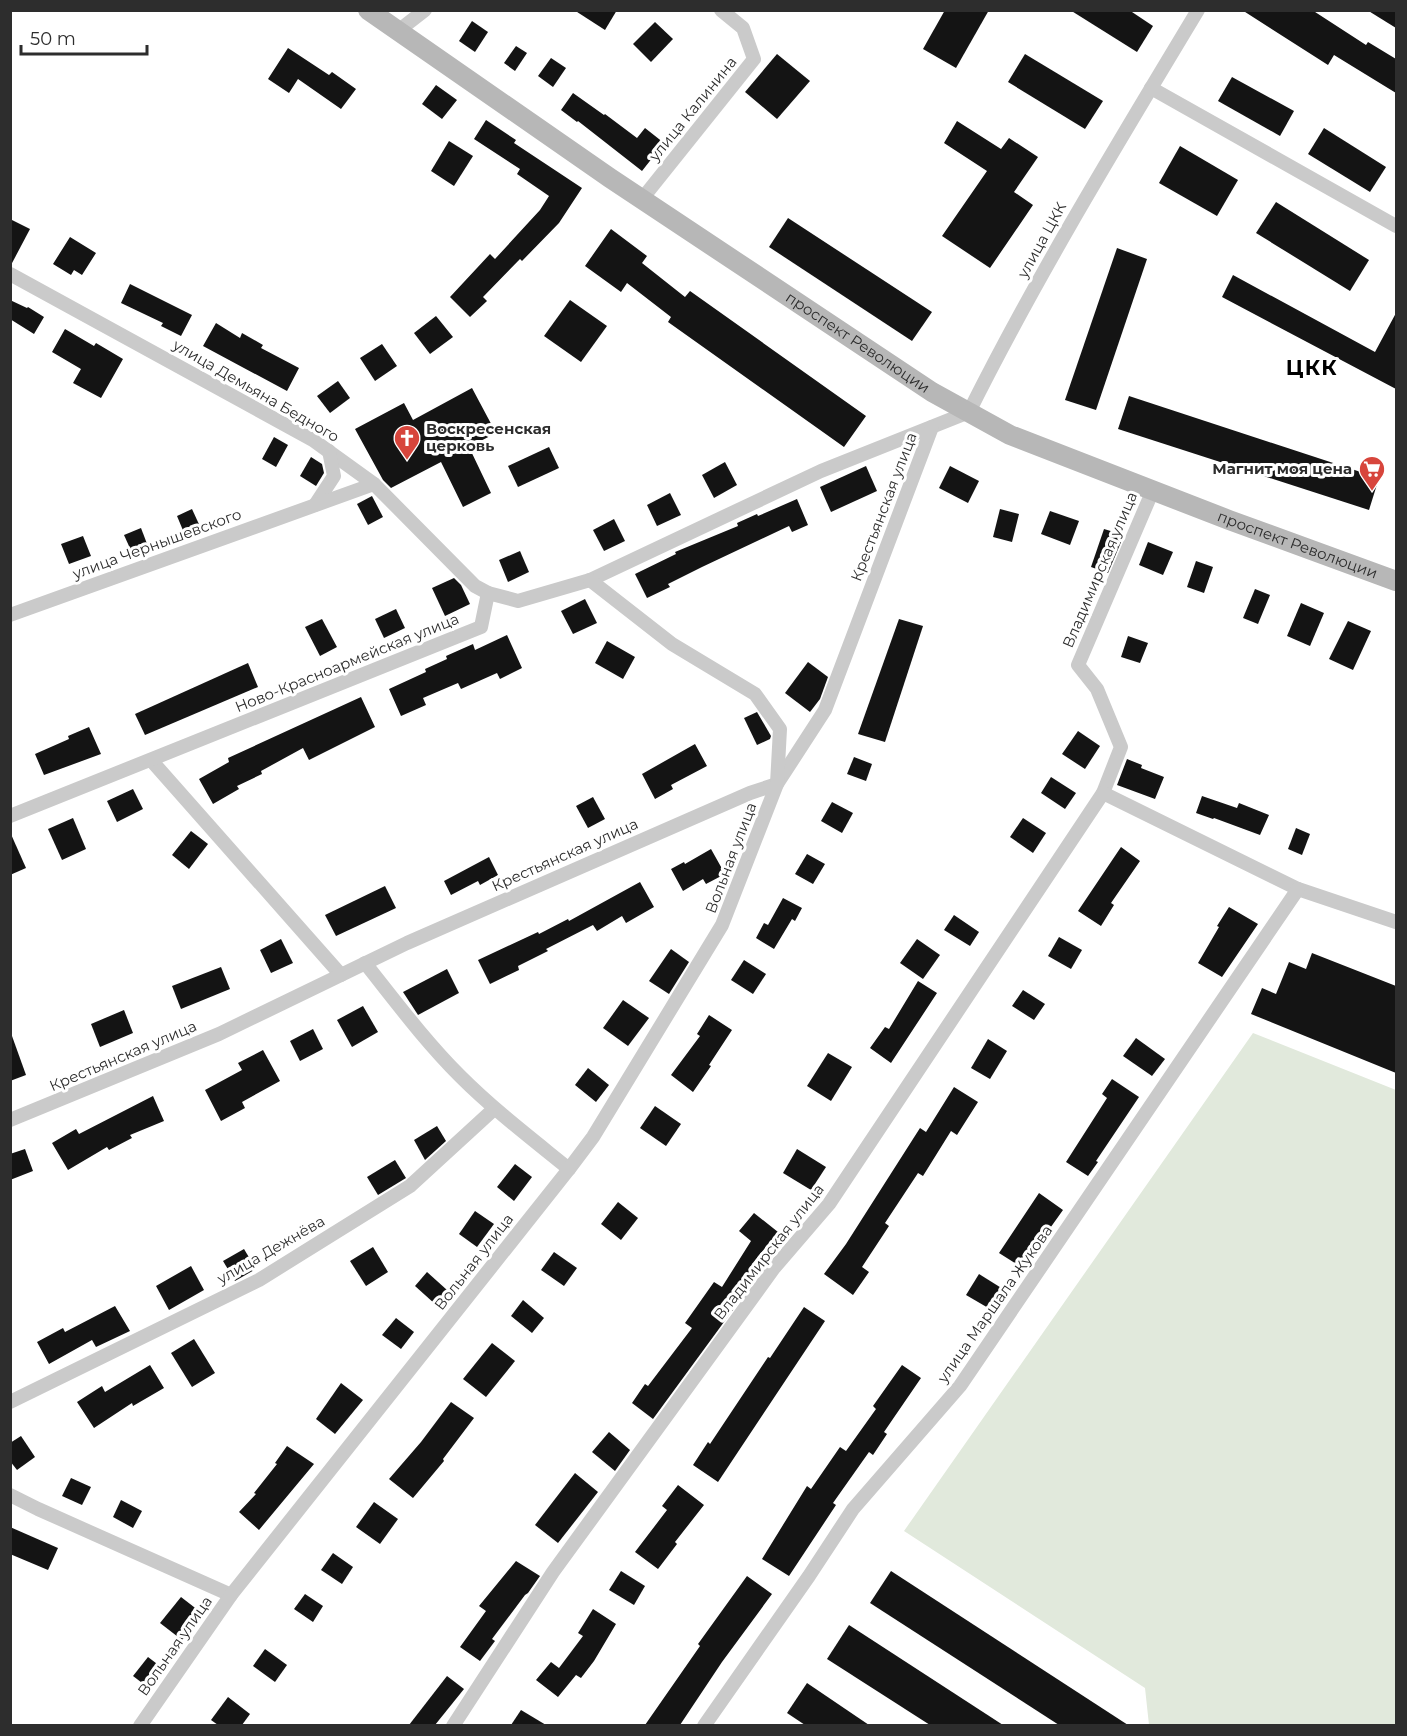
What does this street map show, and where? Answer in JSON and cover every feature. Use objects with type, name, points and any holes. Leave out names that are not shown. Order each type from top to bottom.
[{"type":"street","name":"проспект Революции","points":[[368,10],[642,199],[932,392],[1010,435],[1396,580]]},
{"type":"street","points":[[398,31],[425,10]]},
{"type":"street","name":"улица Калинина","points":[[642,199],[754,59],[743,28],[721,10]]},
{"type":"street","name":"улица ЦКК","points":[[969,412],[1008,333],[1084,199],[1197,10]]},
{"type":"street","points":[[1151,88],[1396,226]]},
{"type":"street","name":"улица Демьяна Бедного","points":[[10,274],[313,440],[374,484],[475,586],[488,593]]},
{"type":"street","points":[[488,593],[518,601],[590,580],[821,471],[969,412]]},
{"type":"street","name":"Крестьянская улица","points":[[10,1120],[219,1034],[365,963],[570,871],[750,793],[777,784],[825,710],[932,427]]},
{"type":"street","points":[[315,505],[334,476],[329,451]]},
{"type":"street","name":"улица Чернышевского","points":[[10,615],[374,484]]},
{"type":"street","name":"Владимирская улица","points":[[453,1725],[553,1572],[774,1268],[829,1204],[1103,793],[1121,747],[1097,689],[1078,664],[1153,490]]},
{"type":"street","points":[[590,580],[672,644],[755,694],[780,729],[777,784]]},
{"type":"street","name":"Ново-Красноармейская улица","points":[[10,816],[481,627],[488,593]]},
{"type":"street","points":[[151,760],[341,975]]},
{"type":"street","name":"Вольная улица","points":[[140,1725],[231,1595],[593,1137],[722,925],[777,784]]},
{"type":"street","points":[[1103,793],[1298,889],[1396,922]]},
{"type":"street","name":"улица Маршала Жукова","points":[[704,1725],[809,1576],[853,1509],[960,1386],[1298,889]]},
{"type":"street","points":[[365,963],[422,1035],[460,1076],[494,1109],[569,1169]]},
{"type":"street","name":"улица Дежнёва","points":[[10,1402],[259,1280],[410,1186],[494,1109]]},
{"type":"street","points":[[10,1495],[231,1595]]},
{"type":"shaded area","points":[[1253,1033],[1396,1090],[1396,1725],[1149,1725],[1145,1688],[904,1531]]},
{"type":"building","points":[[574,10],[617,10],[605,30]]},
{"type":"building","points":[[945,10],[989,10],[956,68],[923,49]]},
{"type":"building","points":[[1070,10],[1129,10],[1153,26],[1137,52]]},
{"type":"building","points":[[1242,10],[1312,10],[1366,45],[1368,42],[1396,59],[1396,93],[1334,55],[1328,65]]},
{"type":"building","points":[[1367,10],[1396,10],[1396,28]]},
{"type":"building","points":[[472,21],[488,32],[475,52],[459,41]]},
{"type":"building","points":[[655,22],[673,39],[651,62],[633,44]]},
{"type":"building","points":[[516,46],[527,53],[515,71],[504,63]]},
{"type":"building","points":[[288,48],[329,75],[332,72],[356,89],[341,109],[298,79],[289,93],[268,79]]},
{"type":"building","points":[[777,54],[810,81],[777,119],[745,92]]},
{"type":"building","points":[[1025,54],[1103,101],[1085,129],[1008,82]]},
{"type":"building","points":[[551,58],[566,68],[553,87],[538,76]]},
{"type":"building","points":[[1232,77],[1294,111],[1280,136],[1218,101]]},
{"type":"building","points":[[436,85],[457,100],[442,119],[422,104]]},
{"type":"building","points":[[573,93],[637,138],[645,128],[664,143],[642,171],[561,110]]},
{"type":"building","points":[[486,120],[516,140],[514,143],[582,188],[559,223],[483,297],[487,301],[470,317],[450,297],[490,254],[495,259],[540,210],[549,196],[517,174],[520,169],[474,139]]},
{"type":"building","points":[[957,121],[1001,149],[1009,138],[1038,157],[1014,192],[1033,205],[990,268],[942,236],[987,171],[944,143]]},
{"type":"building","points":[[1324,128],[1386,167],[1370,192],[1308,154]]},
{"type":"building","points":[[449,141],[473,156],[454,186],[431,171]]},
{"type":"building","points":[[1180,146],[1238,180],[1217,216],[1159,183]]},
{"type":"building","points":[[1276,202],[1369,260],[1350,291],[1256,233]]},
{"type":"building","points":[[788,218],[932,312],[912,341],[769,247]]},
{"type":"building","points":[[10,219],[30,229],[11,265],[10,265]]},
{"type":"building","points":[[611,229],[647,256],[642,263],[685,297],[690,291],[866,416],[844,447],[668,322],[671,317],[627,283],[621,292],[585,266]]},
{"type":"building","points":[[70,237],[96,253],[82,275],[74,270],[71,275],[53,264]]},
{"type":"building","points":[[1117,248],[1147,259],[1096,410],[1065,400]]},
{"type":"building","points":[[1233,275],[1375,352],[1396,313],[1396,389],[1222,297]]},
{"type":"building","points":[[130,284],[192,315],[181,336],[161,326],[163,323],[121,303]]},
{"type":"building","points":[[10,300],[44,317],[34,334],[10,319]]},
{"type":"building","points":[[570,300],[607,326],[581,362],[544,336]]},
{"type":"building","points":[[436,316],[453,337],[430,354],[414,333]]},
{"type":"building","points":[[216,323],[240,338],[242,333],[263,345],[261,348],[299,368],[287,391],[203,346]]},
{"type":"building","points":[[65,329],[94,346],[96,343],[123,359],[101,398],[73,383],[81,369],[52,352]]},
{"type":"building","points":[[382,344],[397,366],[375,381],[360,358]]},
{"type":"building","points":[[338,381],[350,398],[330,413],[317,396]]},
{"type":"building","name":"Воскресенская церковь","points":[[472,388],[496,433],[469,447],[491,493],[463,507],[441,462],[391,488],[383,480],[355,429],[404,403],[413,420]]},
{"type":"building","points":[[1129,396],[1379,478],[1369,510],[1118,429]]},
{"type":"building","points":[[274,437],[288,445],[276,467],[262,459]]},
{"type":"building","points":[[549,447],[559,468],[518,487],[508,466]]},
{"type":"building","points":[[311,457],[322,464],[324,473],[316,486],[300,476]]},
{"type":"building","points":[[725,462],[737,485],[714,498],[702,475]]},
{"type":"building","points":[[866,466],[877,491],[831,512],[820,487]]},
{"type":"building","points":[[950,466],[979,481],[968,503],[939,488]]},
{"type":"building","points":[[670,493],[681,515],[657,526],[647,505]]},
{"type":"building","points":[[372,496],[383,517],[368,525],[357,504]]},
{"type":"building","points":[[797,499],[808,525],[792,532],[789,526],[668,584],[670,587],[647,598],[635,574],[676,554],[675,552],[738,526],[737,523]]},
{"type":"building","points":[[192,509],[203,533],[187,540],[177,516]]},
{"type":"building","points":[[1000,509],[1019,514],[1012,542],[993,537]]},
{"type":"building","points":[[1050,511],[1079,521],[1070,545],[1041,534]]},
{"type":"building","points":[[614,519],[625,541],[604,551],[593,530]]},
{"type":"building","points":[[141,528],[149,549],[133,555],[124,535]]},
{"type":"building","points":[[1104,529],[1124,535],[1108,573],[1091,567]]},
{"type":"building","points":[[83,536],[91,556],[69,564],[61,544]]},
{"type":"building","points":[[1148,542],[1173,552],[1163,575],[1139,565]]},
{"type":"building","points":[[520,551],[529,572],[508,582],[499,560]]},
{"type":"building","points":[[1196,561],[1213,567],[1204,593],[1187,587]]},
{"type":"building","points":[[454,578],[461,585],[470,604],[445,616],[432,588]]},
{"type":"building","points":[[1255,589],[1270,595],[1258,624],[1243,618]]},
{"type":"building","points":[[585,599],[597,623],[573,634],[561,611]]},
{"type":"building","points":[[1301,603],[1324,613],[1310,646],[1287,636]]},
{"type":"building","points":[[396,609],[405,628],[384,638],[375,619]]},
{"type":"building","points":[[322,619],[337,647],[320,656],[305,627]]},
{"type":"building","points":[[899,619],[923,626],[885,742],[858,734]]},
{"type":"building","points":[[1348,621],[1371,631],[1353,670],[1329,659]]},
{"type":"building","points":[[507,635],[522,668],[500,679],[497,673],[461,689],[458,683],[423,698],[426,705],[401,716],[389,689],[426,672],[425,669],[447,659],[446,656],[473,644],[475,650]]},
{"type":"building","points":[[1128,636],[1148,643],[1140,663],[1121,657]]},
{"type":"building","points":[[607,641],[635,657],[623,679],[595,663]]},
{"type":"building","points":[[808,662],[828,677],[820,699],[810,712],[785,693]]},
{"type":"building","points":[[248,663],[258,687],[145,735],[135,714]]},
{"type":"building","points":[[361,697],[375,727],[309,760],[303,748],[261,771],[262,774],[237,786],[239,789],[213,804],[199,779],[229,762],[228,758]]},
{"type":"building","points":[[757,712],[771,736],[770,739],[757,745],[744,718]]},
{"type":"building","points":[[89,727],[101,754],[44,775],[35,754]]},
{"type":"building","points":[[1078,731],[1100,746],[1085,769],[1062,754]]},
{"type":"building","points":[[695,744],[707,766],[671,785],[673,789],[655,799],[642,774]]},
{"type":"building","points":[[854,757],[872,764],[866,781],[847,774]]},
{"type":"building","points":[[1127,759],[1142,765],[1141,768],[1164,777],[1155,799],[1117,785]]},
{"type":"building","points":[[1051,777],[1076,793],[1065,809],[1041,793]]},
{"type":"building","points":[[133,789],[143,809],[117,822],[107,801]]},
{"type":"building","points":[[1202,796],[1237,808],[1239,803],[1269,815],[1260,835],[1196,813]]},
{"type":"building","points":[[593,797],[605,819],[588,828],[576,806]]},
{"type":"building","points":[[832,802],[853,813],[842,833],[821,821]]},
{"type":"building","points":[[73,818],[86,849],[62,860],[48,829]]},
{"type":"building","points":[[1023,818],[1046,833],[1033,853],[1010,837]]},
{"type":"building","points":[[1296,828],[1310,834],[1302,855],[1288,849]]},
{"type":"building","points":[[191,831],[208,844],[189,869],[172,855]]},
{"type":"building","points":[[10,832],[26,868],[10,875]]},
{"type":"building","points":[[1121,847],[1140,861],[1111,903],[1114,905],[1101,926],[1078,911]]},
{"type":"building","points":[[711,849],[725,874],[706,884],[703,879],[683,891],[671,869]]},
{"type":"building","points":[[807,854],[825,864],[813,884],[795,874]]},
{"type":"building","points":[[489,857],[498,875],[480,885],[478,881],[451,895],[444,881]]},
{"type":"building","points":[[640,882],[654,907],[626,923],[622,916],[597,931],[593,925],[546,949],[548,951],[518,966],[519,970],[490,984],[478,960],[568,919],[569,921]]},
{"type":"building","points":[[385,886],[396,908],[336,936],[325,915]]},
{"type":"building","points":[[783,898],[802,908],[795,921],[792,919],[774,949],[756,938],[764,923],[768,925]]},
{"type":"building","points":[[1229,907],[1258,924],[1222,977],[1198,963]]},
{"type":"building","points":[[954,915],[979,932],[970,946],[944,930]]},
{"type":"building","points":[[1059,937],[1082,950],[1071,969],[1048,956]]},
{"type":"building","points":[[281,939],[293,963],[271,973],[260,950]]},
{"type":"building","points":[[917,939],[940,955],[923,979],[900,963]]},
{"type":"building","points":[[671,949],[689,962],[669,994],[649,981]]},
{"type":"building","points":[[1312,953],[1396,986],[1396,1073],[1251,1014],[1262,988],[1276,994],[1289,962],[1306,969]]},
{"type":"building","points":[[744,960],[766,974],[753,994],[731,980]]},
{"type":"building","points":[[221,967],[230,989],[181,1009],[172,986]]},
{"type":"building","points":[[447,969],[459,993],[418,1015],[403,992]]},
{"type":"building","points":[[918,981],[937,993],[891,1063],[870,1048],[885,1027],[889,1029]]},
{"type":"building","points":[[1023,990],[1045,1004],[1034,1020],[1012,1006]]},
{"type":"building","points":[[623,1000],[649,1018],[628,1046],[603,1028]]},
{"type":"building","points":[[363,1006],[378,1032],[352,1047],[337,1020]]},
{"type":"building","points":[[124,1010],[133,1033],[100,1047],[91,1024]]},
{"type":"building","points":[[709,1015],[732,1030],[693,1092],[671,1075],[700,1036],[697,1034]]},
{"type":"building","points":[[313,1029],[323,1049],[300,1061],[290,1041]]},
{"type":"building","points":[[12,1036],[26,1075],[10,1081],[10,1037]]},
{"type":"building","points":[[1136,1038],[1165,1059],[1152,1076],[1123,1056]]},
{"type":"building","points":[[988,1039],[1007,1051],[990,1079],[971,1068]]},
{"type":"building","points":[[263,1050],[280,1081],[242,1102],[245,1108],[221,1121],[205,1090],[242,1070],[238,1063]]},
{"type":"building","points":[[828,1053],[852,1067],[831,1101],[807,1086]]},
{"type":"building","points":[[588,1068],[609,1085],[596,1102],[575,1085]]},
{"type":"building","points":[[1112,1079],[1139,1097],[1088,1176],[1066,1162],[1107,1098],[1102,1094]]},
{"type":"building","points":[[954,1087],[978,1102],[957,1135],[951,1131],[923,1176],[918,1173],[885,1223],[889,1226],[862,1267],[869,1272],[853,1295],[824,1274],[846,1244],[920,1128],[926,1132]]},
{"type":"building","points":[[153,1096],[164,1121],[130,1135],[132,1138],[109,1150],[107,1147],[68,1170],[52,1143],[76,1129],[79,1134]]},
{"type":"building","points":[[655,1106],[681,1124],[666,1146],[640,1128]]},
{"type":"building","points":[[437,1126],[446,1141],[425,1160],[414,1140]]},
{"type":"building","points":[[25,1149],[33,1171],[10,1180],[10,1154]]},
{"type":"building","points":[[797,1149],[826,1167],[811,1190],[783,1173]]},
{"type":"building","points":[[395,1160],[406,1178],[378,1195],[367,1177]]},
{"type":"building","points":[[515,1164],[532,1177],[514,1201],[497,1187]]},
{"type":"building","points":[[1039,1193],[1063,1210],[1048,1231],[1047,1229],[1023,1268],[999,1253]]},
{"type":"building","points":[[618,1202],[638,1218],[621,1240],[601,1224]]},
{"type":"building","points":[[475,1211],[494,1224],[477,1247],[459,1234]]},
{"type":"building","points":[[754,1213],[778,1232],[752,1264],[762,1270],[653,1419],[632,1403],[645,1384],[648,1386],[692,1328],[685,1323],[714,1282],[722,1287],[751,1241],[739,1231]]},
{"type":"building","points":[[373,1247],[388,1272],[366,1286],[350,1261]]},
{"type":"building","points":[[244,1249],[256,1269],[235,1281],[223,1261]]},
{"type":"building","points":[[554,1252],[577,1268],[564,1286],[541,1270]]},
{"type":"building","points":[[191,1266],[204,1290],[169,1310],[156,1286]]},
{"type":"building","points":[[427,1272],[447,1290],[435,1304],[415,1286]]},
{"type":"building","points":[[979,1274],[1003,1289],[990,1309],[966,1295]]},
{"type":"building","points":[[523,1300],[544,1318],[532,1333],[511,1316]]},
{"type":"building","points":[[115,1306],[130,1331],[96,1347],[92,1340],[49,1364],[37,1342],[63,1328],[65,1332]]},
{"type":"building","points":[[804,1307],[825,1321],[718,1482],[693,1465],[708,1442],[710,1444]]},
{"type":"building","points":[[396,1318],[414,1332],[401,1349],[382,1335]]},
{"type":"building","points":[[194,1339],[215,1373],[192,1387],[171,1353]]},
{"type":"building","points":[[492,1343],[515,1361],[486,1397],[463,1379]]},
{"type":"building","points":[[150,1365],[164,1388],[133,1406],[132,1403],[94,1428],[77,1402],[102,1386],[105,1392]]},
{"type":"building","points":[[902,1365],[921,1378],[884,1432],[887,1434],[873,1455],[869,1452],[833,1503],[836,1505],[789,1576],[762,1559],[807,1486],[811,1489],[840,1447],[846,1451],[876,1409],[873,1406]]},
{"type":"building","points":[[341,1383],[363,1400],[335,1434],[316,1419]]},
{"type":"building","points":[[451,1402],[474,1418],[443,1459],[444,1461],[413,1498],[389,1479]]},
{"type":"building","points":[[609,1432],[630,1450],[615,1471],[592,1452]]},
{"type":"building","points":[[21,1436],[35,1457],[17,1470],[10,1461],[10,1443]]},
{"type":"building","points":[[287,1446],[314,1464],[259,1530],[239,1512],[256,1494],[254,1493],[277,1464],[275,1463]]},
{"type":"building","points":[[575,1473],[598,1492],[558,1543],[535,1525]]},
{"type":"building","points":[[71,1478],[91,1487],[82,1505],[62,1496]]},
{"type":"building","points":[[678,1485],[704,1505],[675,1542],[677,1544],[658,1569],[635,1552],[667,1510],[662,1506]]},
{"type":"building","points":[[121,1500],[142,1511],[133,1528],[113,1517]]},
{"type":"building","points":[[374,1502],[398,1519],[380,1544],[356,1527]]},
{"type":"building","points":[[10,1527],[58,1548],[48,1570],[10,1554]]},
{"type":"building","points":[[333,1553],[353,1567],[342,1584],[321,1570]]},
{"type":"building","points":[[516,1561],[540,1576],[492,1639],[495,1641],[480,1661],[460,1647],[486,1611],[479,1606]]},
{"type":"building","points":[[621,1571],[645,1586],[634,1605],[609,1590]]},
{"type":"building","points":[[891,1571],[1128,1725],[1059,1725],[870,1603]]},
{"type":"building","points":[[747,1576],[772,1594],[722,1662],[680,1725],[645,1725],[700,1646],[698,1644]]},
{"type":"building","points":[[305,1594],[323,1606],[313,1622],[294,1609]]},
{"type":"building","points":[[181,1597],[203,1614],[182,1640],[160,1623]]},
{"type":"building","points":[[593,1609],[616,1624],[581,1678],[576,1675],[558,1697],[536,1680],[551,1662],[559,1668],[583,1636],[578,1633]]},
{"type":"building","points":[[849,1625],[1003,1725],[930,1725],[827,1659]]},
{"type":"building","points":[[265,1649],[287,1665],[275,1682],[253,1666]]},
{"type":"building","points":[[148,1657],[165,1670],[150,1689],[133,1676]]},
{"type":"building","points":[[447,1676],[464,1689],[435,1725],[409,1725]]},
{"type":"building","points":[[807,1683],[869,1725],[805,1725],[787,1713]]},
{"type":"building","points":[[228,1697],[250,1714],[242,1725],[218,1725],[211,1720]]},
{"type":"building","points":[[521,1710],[546,1725],[511,1725]]},
{"type":"place","name":"Воскресенская церковь","points":[[407,461]]},
{"type":"place","name":"Магнит моя цена","points":[[1372,492]]},
{"type":"district","name":"ЦКК","points":[[1312,368]]}]
